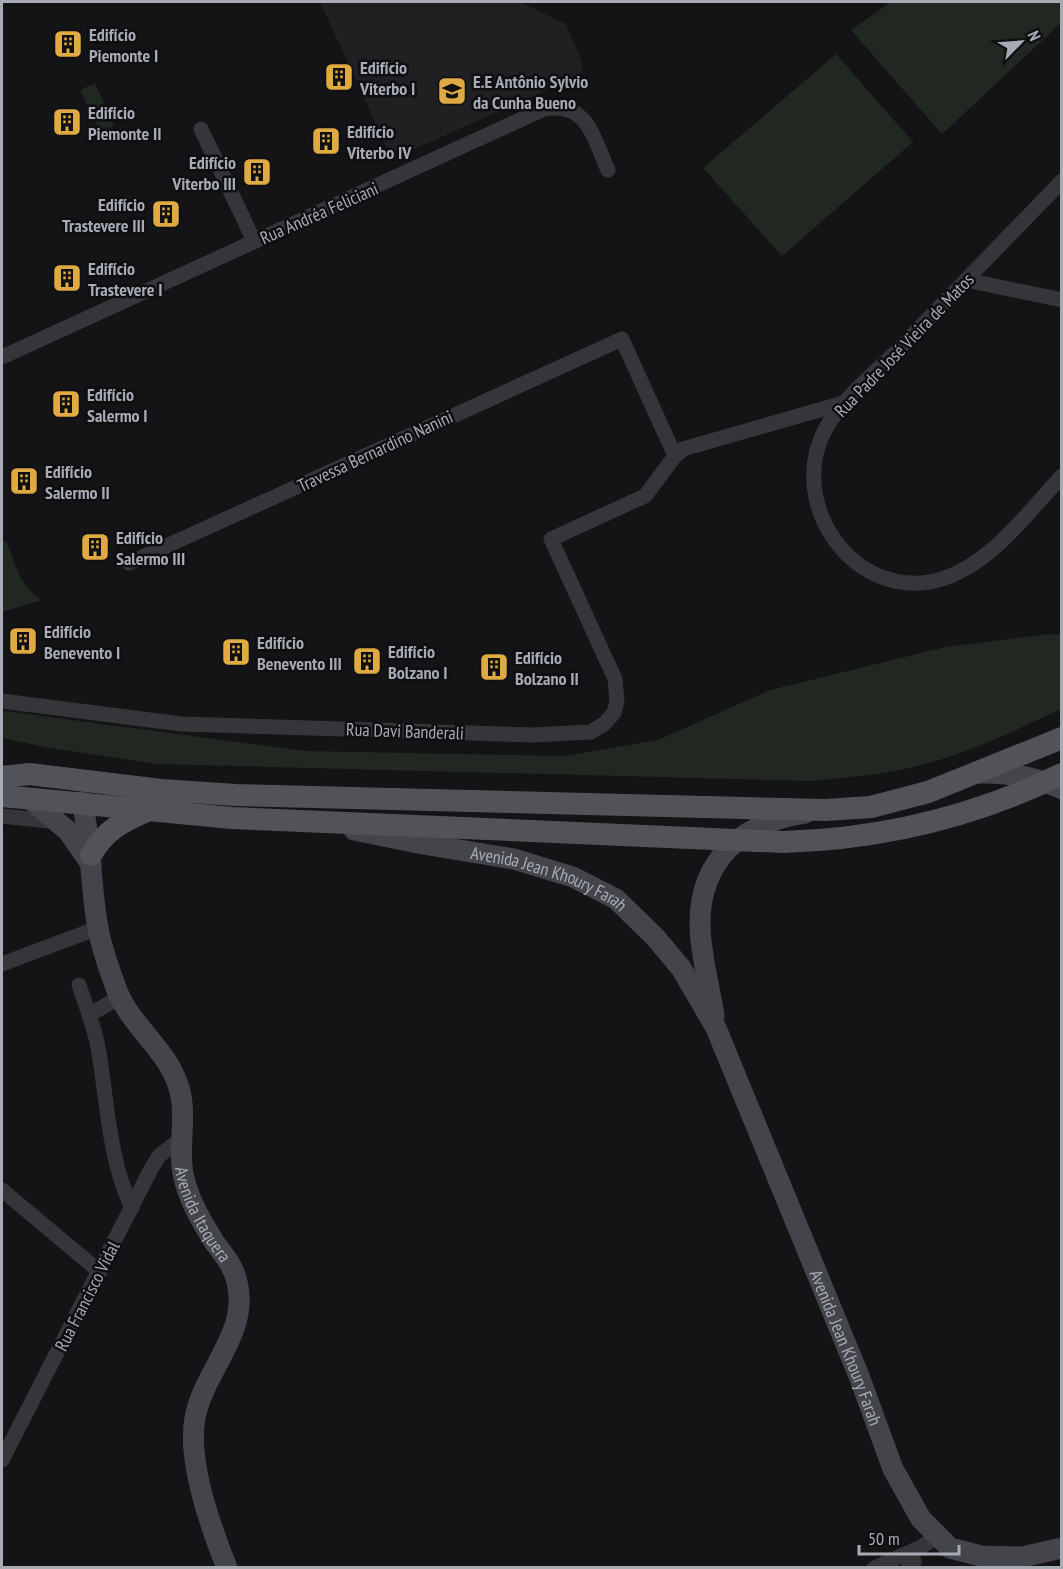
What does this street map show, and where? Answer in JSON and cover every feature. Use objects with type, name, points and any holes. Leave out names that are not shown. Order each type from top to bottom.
[{"type":"main road","points":[[2,777],[29,774],[161,790],[236,795],[825,810],[871,807],[928,792],[980,773],[1062,738]]},
{"type":"main road","points":[[2,796],[322,823],[556,831],[743,842],[842,839],[882,833],[956,816],[1013,796],[1062,774]]},
{"type":"main road","points":[[57,777],[69,786],[82,802]]},
{"type":"main road","points":[[91,860],[104,835],[113,828],[151,810]]},
{"type":"street","name":"Rua Andréa Feliciani","points":[[2,357],[544,109],[564,108],[577,112],[587,124],[608,170]]},
{"type":"street","points":[[201,129],[254,241]]},
{"type":"street","name":"Rua Padre José Vieira de Matos","points":[[1062,181],[848,402],[826,428],[813,471],[814,500],[826,528],[839,549],[873,573],[914,584],[941,579],[974,565],[1062,476]]},
{"type":"street","points":[[966,280],[1062,300]]},
{"type":"street","name":"Travessa Bernardino Nanini","points":[[129,563],[622,339],[675,456]]},
{"type":"street","points":[[675,456],[683,449],[712,439],[848,402]]},
{"type":"street","name":"Rua Davi Banderali","points":[[2,701],[181,724],[262,729],[375,728],[532,735],[591,732],[604,724],[614,712],[617,701],[615,679],[551,538],[645,496],[675,456]]},
{"type":"street","points":[[2,769],[29,774]]},
{"type":"street","points":[[980,773],[1002,772],[1030,778],[1062,789]]},
{"type":"street","points":[[30,799],[59,822],[91,860]]},
{"type":"street","name":"Avenida Itaquera","points":[[82,802],[98,928],[108,966],[120,997],[166,1058],[175,1075],[180,1091],[181,1160],[193,1205],[231,1266],[237,1282],[240,1301],[238,1317],[200,1397],[194,1419],[198,1470],[226,1568]]},
{"type":"street","name":"Avenida Jean Khoury Farah","points":[[716,1028],[700,927],[706,885],[717,862],[732,842],[749,832],[790,816],[825,810]]},
{"type":"street","points":[[2,816],[59,822]]},
{"type":"street","name":"Avenida Jean Khoury Farah","points":[[322,823],[423,844],[514,858],[573,877],[616,899],[655,937],[681,968],[716,1028],[859,1376],[893,1469],[921,1519],[973,1568]]},
{"type":"street","points":[[2,964],[98,928]]},
{"type":"street","points":[[79,985],[98,1045],[117,1157],[132,1208]]},
{"type":"street","points":[[90,1015],[120,997]]},
{"type":"street","name":"Rua Francisco Vidal","points":[[2,1460],[159,1156],[182,1138]]},
{"type":"street","points":[[2,1190],[100,1272]]},
{"type":"street","points":[[874,1568],[911,1552],[943,1542],[981,1556],[1000,1558],[1022,1557],[1062,1548]]},
{"type":"street","points":[[908,1568],[914,1563],[911,1552]]},
{"type":"street","points":[[1051,1568],[1062,1557]]},
{"type":"shaded area","name":"E.E Antônio Sylvio da Cunha Bueno","points":[[320,2],[520,2],[566,24],[582,62],[582,72],[576,77],[392,159]]},
{"type":"shaded area","points":[[891,2],[1061,2],[1061,23],[942,134],[851,30]]},
{"type":"shaded area","points":[[836,54],[913,142],[782,256],[703,168]]},
{"type":"shaded area","points":[[95,83],[114,126],[100,132],[80,90]]},
{"type":"shaded area","points":[[2,539],[7,543],[24,582],[42,600],[2,612]]},
{"type":"shaded area","points":[[1049,634],[1061,635],[1061,709],[996,739],[929,763],[871,775],[811,781],[157,764],[50,748],[2,738],[2,713],[5,711],[304,751],[565,756],[658,740],[770,690],[946,647]]},
{"type":"place","name":"Edifício Piemonte I","points":[[68,44]]},
{"type":"place","name":"Edifício Viterbo I","points":[[339,77]]},
{"type":"place","name":"E.E Antônio Sylvio da Cunha Bueno","points":[[452,91]]},
{"type":"place","name":"Edifício Piemonte II","points":[[67,122]]},
{"type":"place","name":"Edifício Viterbo IV","points":[[326,141]]},
{"type":"place","name":"Edifício Viterbo III","points":[[257,172]]},
{"type":"place","name":"Edifício Trastevere III","points":[[166,214]]},
{"type":"place","name":"Edifício Trastevere I","points":[[67,278]]},
{"type":"place","name":"Edifício Salermo I","points":[[66,404]]},
{"type":"place","name":"Edifício Salermo II","points":[[24,481]]},
{"type":"place","name":"Edifício Salermo III","points":[[95,547]]},
{"type":"place","name":"Edifício Benevento I","points":[[23,641]]},
{"type":"place","name":"Edifício Benevento III","points":[[236,652]]},
{"type":"place","name":"Edifício Bolzano I","points":[[367,661]]},
{"type":"place","name":"Edifício Bolzano II","points":[[494,667]]}]
